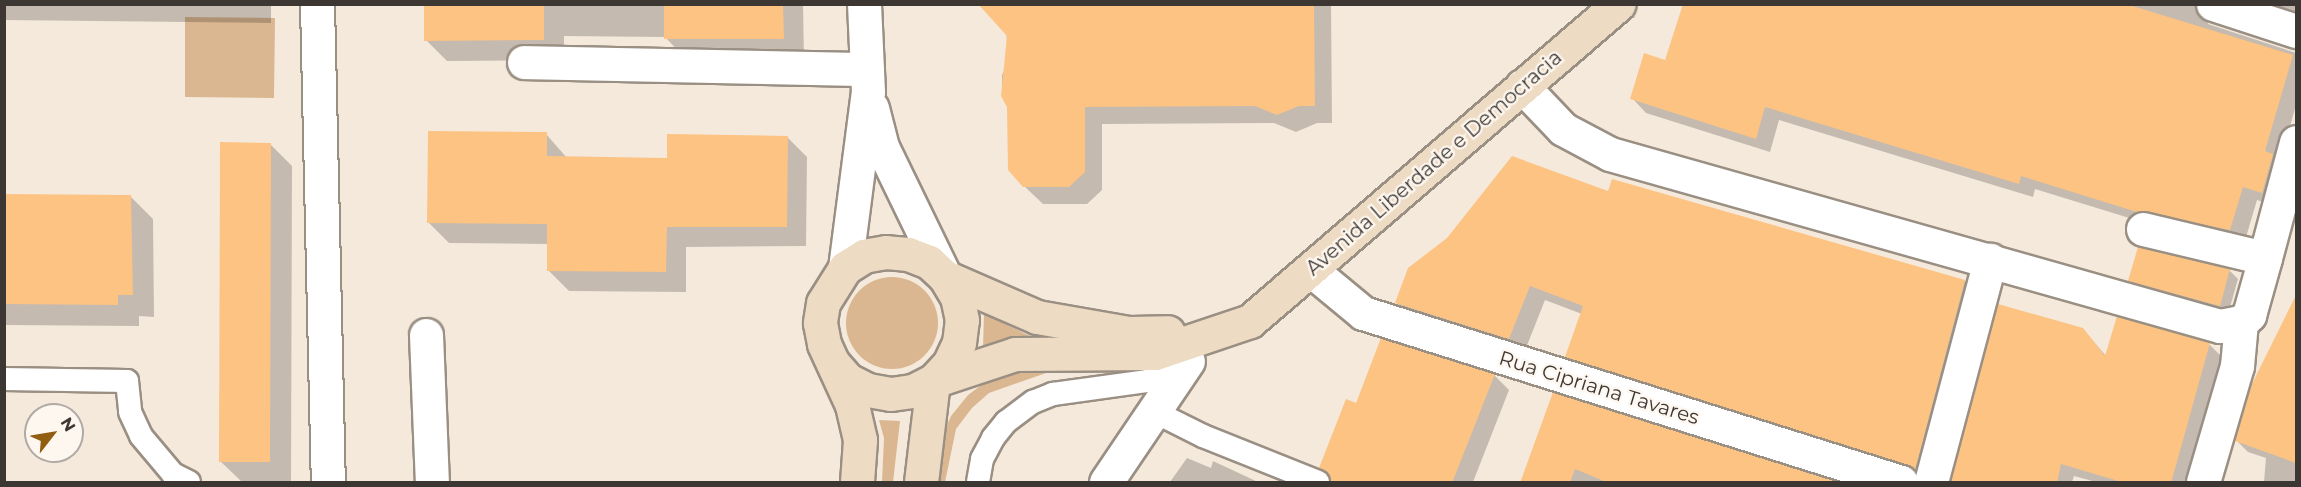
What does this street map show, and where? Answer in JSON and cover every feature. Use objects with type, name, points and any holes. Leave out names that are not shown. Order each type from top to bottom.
[{"type":"street","points":[[316,4],[328,483]]},
{"type":"street","points":[[845,268],[867,81],[864,4]]},
{"type":"street","name":"Avenida Liberdade e Democracia","points":[[933,381],[1015,354],[1155,354],[1250,321],[1618,4]]},
{"type":"street","points":[[2213,4],[2296,31]]},
{"type":"street","points":[[524,62],[867,81]]},
{"type":"street","points":[[832,363],[848,380],[879,392],[913,391],[933,381],[950,364],[959,343],[962,320],[957,297],[882,147],[867,81]]},
{"type":"street","points":[[1522,86],[1563,129],[1610,154],[2220,326],[2241,322]]},
{"type":"street","points":[[2203,483],[2237,366],[2241,322],[2253,305],[2296,142]]},
{"type":"street","points":[[2143,229],[2265,258]]},
{"type":"street","points":[[854,479],[860,440],[852,405],[832,363],[820,323],[832,284],[845,268],[864,256],[886,252],[908,254],[928,262],[945,277],[1036,317],[1083,327],[1160,332],[1250,321]]},
{"type":"street","points":[[1930,483],[1990,260]]},
{"type":"street","name":"Rua Cipriana Tavares","points":[[1311,270],[1363,314],[1901,483]]},
{"type":"street","points":[[426,335],[432,483]]},
{"type":"street","points":[[1106,483],[1188,361]]},
{"type":"street","points":[[921,483],[933,381]]},
{"type":"lane","points":[[978,483],[982,459],[993,438],[1006,422],[1033,402],[1053,394],[1148,381],[1188,361],[1250,321]]},
{"type":"lane","points":[[4,379],[127,381],[130,412],[141,436],[166,467],[189,483]]},
{"type":"lane","points":[[1155,412],[1203,436],[1318,483]]},
{"type":"shaded area","points":[[185,17],[275,18],[274,98],[185,97]]},
{"type":"shaded area","points":[[892,277],[918,285],[930,297],[938,323],[930,349],[918,361],[892,369],[866,361],[854,349],[846,323],[854,297],[866,285]]},
{"type":"shaded area","points":[[984,313],[1009,326],[1036,339],[983,348]]},
{"type":"shaded area","points":[[1049,372],[989,393],[972,408],[956,429],[945,482],[935,482],[939,444],[951,416],[968,395],[987,381],[1014,373]]},
{"type":"shaded area","points":[[879,420],[900,421],[893,482],[882,482],[884,438]]},
{"type":"building","points":[[424,4],[544,4],[544,40],[424,41]]},
{"type":"building","points":[[664,4],[783,4],[784,39],[664,39]]},
{"type":"building","points":[[978,4],[1314,4],[1315,106],[1299,106],[1277,115],[1255,106],[1085,107],[1085,172],[1069,187],[1023,187],[1008,170],[1007,107],[1001,96],[1007,36]]},
{"type":"building","points":[[1683,4],[2126,4],[2293,55],[2265,151],[2273,154],[2262,193],[2243,187],[2230,230],[2137,212],[2021,176],[2019,184],[1765,107],[1756,139],[1630,99],[1644,53],[1665,60]]},
{"type":"building","points":[[428,131],[547,132],[547,156],[667,158],[667,134],[788,136],[787,227],[667,227],[666,272],[547,271],[547,224],[427,223]]},
{"type":"building","points":[[220,142],[271,143],[270,462],[219,462]]},
{"type":"building","points":[[1512,156],[1608,191],[1612,179],[1965,280],[1915,470],[1565,357],[1583,306],[1530,286],[1509,339],[1395,303],[1408,268],[1447,238]]},
{"type":"building","points":[[4,194],[131,195],[133,295],[118,295],[118,305],[4,304]]},
{"type":"building","points":[[2138,247],[2230,269],[2220,306],[2128,281]]},
{"type":"building","points":[[2296,295],[2296,463],[2235,441],[2251,386]]},
{"type":"building","points":[[1998,304],[2083,328],[2105,356],[2117,316],[2210,343],[2171,483],[2125,483],[2061,464],[2057,483],[1950,483]]},
{"type":"building","points":[[1381,338],[1495,374],[1452,483],[1331,483],[1328,473],[1319,468],[1346,399],[1356,403]]},
{"type":"building","points":[[1553,392],[1840,483],[1609,483],[1575,469],[1570,483],[1520,483]]}]
